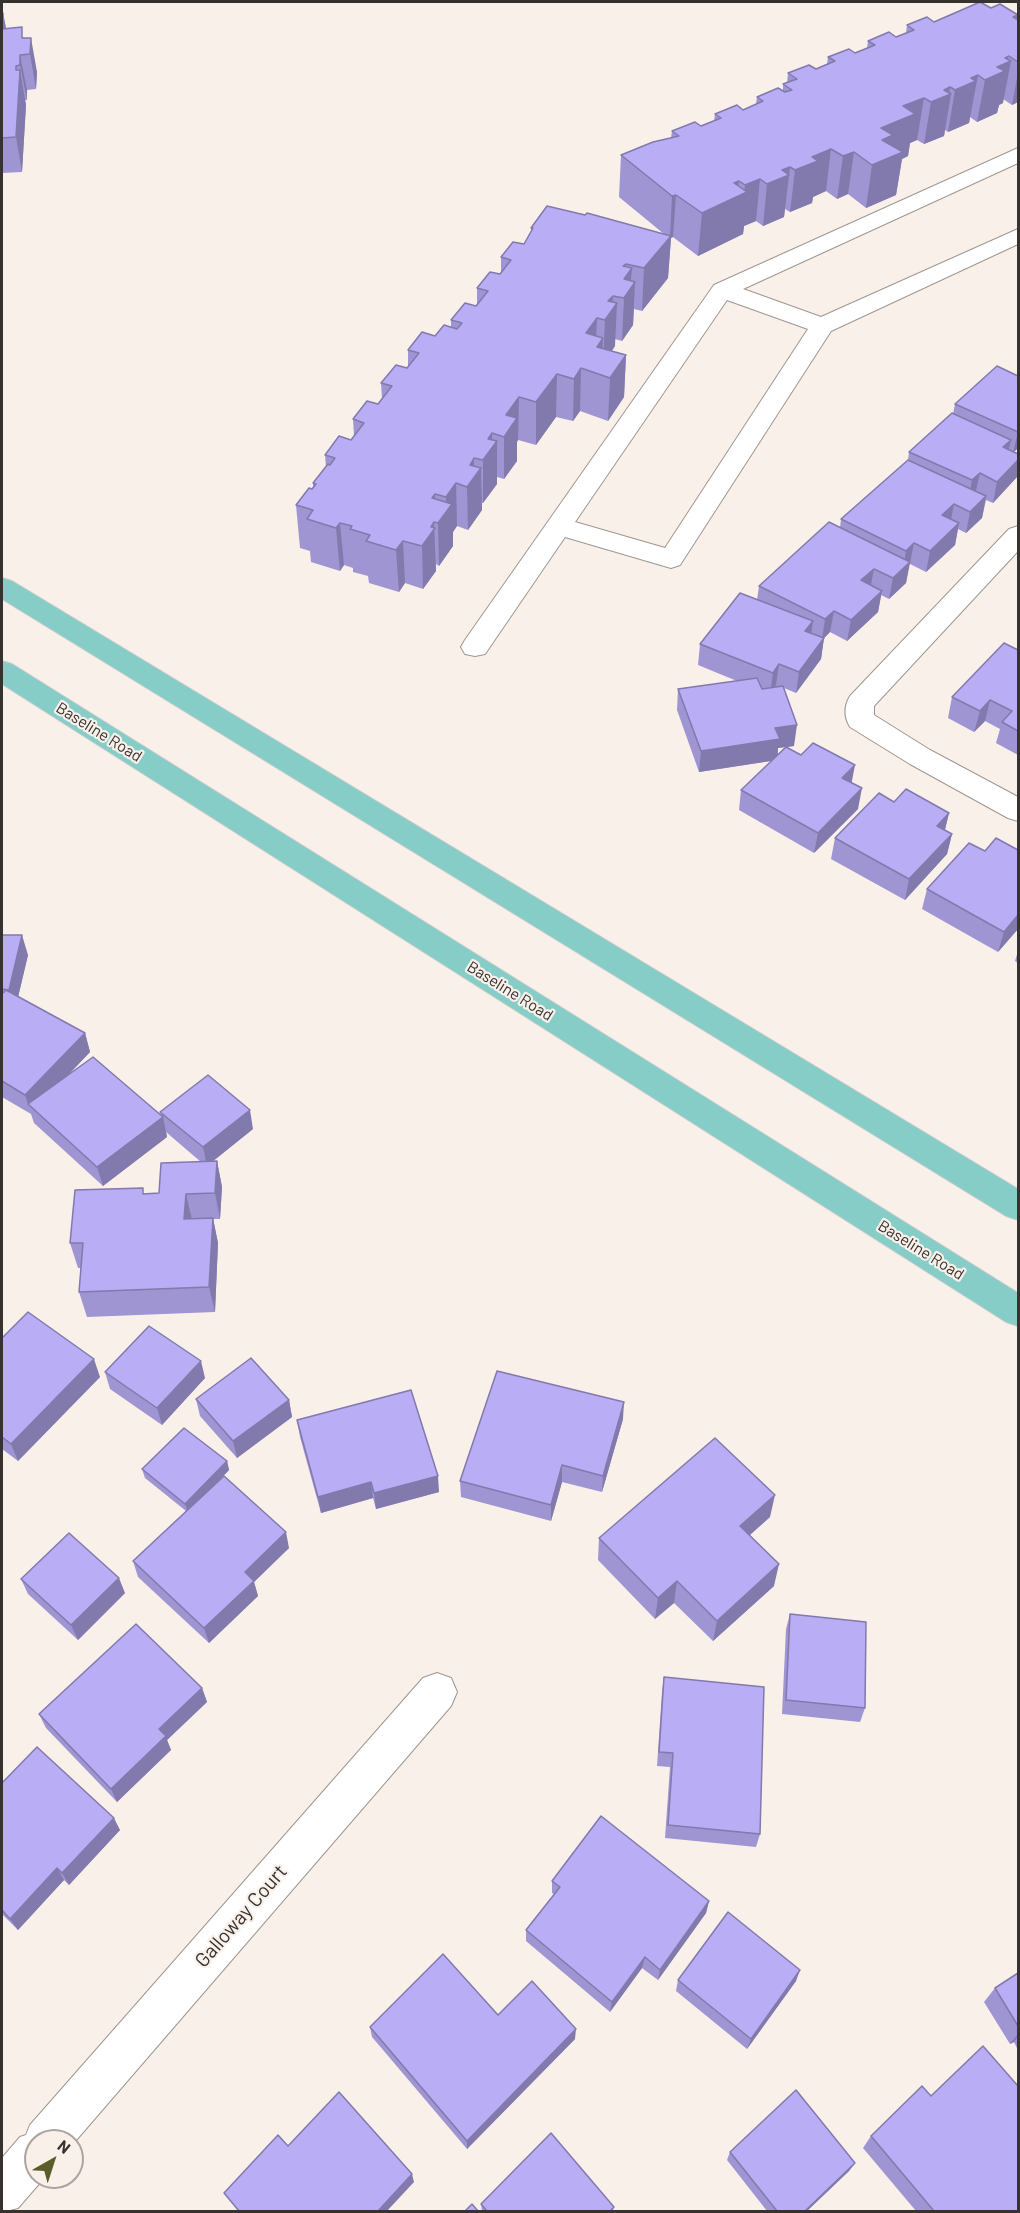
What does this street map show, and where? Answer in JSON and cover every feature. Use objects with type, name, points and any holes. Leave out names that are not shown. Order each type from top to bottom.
[{"type":"main road","points":[[2,587],[1018,1206]]},
{"type":"main road","name":"Baseline Road","points":[[2,670],[1018,1311]]},
{"type":"street","points":[[475,647],[722,290],[1018,155]]},
{"type":"street","points":[[558,526],[671,560],[822,326],[1018,236]]},
{"type":"street","points":[[722,290],[822,326]]},
{"type":"street","points":[[1018,535],[860,703],[860,720],[920,758],[1018,810]]},
{"type":"street","name":"Galloway Court","points":[[56,2129],[436,1692]]},
{"type":"street","points":[[2,2192],[24,2166]]},
{"type":"building","points":[[980,2],[991,8],[1000,4],[1018,15],[1013,17],[1018,20],[1018,62],[1009,56],[1005,58],[1011,61],[997,67],[1005,71],[985,80],[978,75],[971,78],[976,81],[955,90],[950,87],[944,90],[951,94],[931,102],[924,98],[903,106],[915,114],[881,128],[893,135],[882,140],[903,152],[872,165],[854,152],[843,156],[831,149],[812,157],[818,161],[795,170],[790,167],[782,170],[789,175],[767,184],[760,179],[745,185],[739,181],[734,183],[747,192],[702,213],[676,195],[672,196],[621,155],[653,142],[679,136],[672,131],[695,122],[701,126],[721,118],[715,114],[737,105],[743,110],[763,101],[757,97],[778,88],[785,92],[792,90],[783,84],[797,79],[788,73],[809,65],[816,69],[835,61],[828,57],[849,49],[855,53],[875,45],[868,41],[889,32],[896,37],[914,30],[907,25],[927,17],[934,22]]},
{"type":"building","points":[[22,27],[22,38],[31,38],[30,54],[20,55],[20,65],[16,66],[16,70],[20,70],[16,137],[2,138],[2,29]]},
{"type":"building","points":[[547,206],[585,215],[587,213],[671,236],[644,268],[626,264],[623,266],[632,268],[624,279],[635,282],[624,298],[613,296],[608,301],[617,303],[605,320],[597,318],[586,333],[603,338],[597,347],[626,355],[610,378],[581,368],[574,379],[557,374],[536,402],[519,397],[506,415],[517,418],[504,437],[492,433],[488,439],[497,441],[483,460],[474,458],[470,465],[481,468],[467,487],[456,483],[446,497],[435,494],[432,498],[452,504],[438,523],[434,522],[431,527],[435,528],[422,546],[403,541],[396,550],[366,541],[370,535],[350,529],[352,526],[340,523],[336,528],[307,519],[313,510],[296,505],[309,488],[312,489],[316,484],[313,483],[335,458],[325,455],[339,436],[351,440],[364,423],[353,419],[367,401],[378,404],[392,386],[381,383],[396,365],[407,368],[419,353],[408,350],[422,332],[435,336],[444,325],[457,329],[462,323],[451,320],[465,303],[476,306],[488,291],[477,288],[490,272],[500,274],[511,260],[501,257],[513,242],[524,244],[533,228],[531,228]]},
{"type":"building","points":[[997,366],[1018,376],[1018,432],[955,404]]},
{"type":"building","points":[[952,413],[1011,440],[1003,447],[1018,454],[1018,460],[997,482],[980,473],[972,480],[909,452]]},
{"type":"building","points":[[908,460],[986,496],[970,512],[954,504],[942,515],[959,523],[930,551],[914,543],[906,551],[841,519]]},
{"type":"building","points":[[829,522],[910,562],[893,578],[874,569],[861,580],[882,591],[851,620],[834,611],[825,619],[759,586]]},
{"type":"building","points":[[740,593],[813,621],[805,631],[824,638],[799,672],[779,664],[773,673],[700,644]]},
{"type":"building","points":[[1004,643],[1018,650],[1018,731],[1002,722],[1012,711],[990,700],[980,711],[952,697]]},
{"type":"building","points":[[757,678],[762,689],[783,686],[797,725],[775,728],[780,739],[701,751],[678,689]]},
{"type":"building","points":[[813,743],[855,765],[842,778],[862,788],[818,833],[741,790],[786,747],[801,755]]},
{"type":"building","points":[[906,789],[949,813],[937,826],[952,834],[909,879],[835,838],[879,793],[894,802]]},
{"type":"building","points":[[996,838],[1018,850],[1018,915],[1004,932],[927,889],[969,843],[985,851]]},
{"type":"building","points":[[2,935],[22,935],[9,990],[2,989]]},
{"type":"building","points":[[6,990],[85,1033],[25,1095],[2,1081],[2,994]]},
{"type":"building","points":[[93,1057],[163,1117],[97,1167],[28,1104]]},
{"type":"building","points":[[208,1075],[250,1110],[203,1147],[160,1112]]},
{"type":"building","points":[[217,1161],[215,1193],[186,1194],[184,1219],[213,1218],[209,1287],[79,1292],[83,1243],[70,1243],[75,1190],[143,1188],[143,1194],[159,1193],[161,1163]]},
{"type":"building","points":[[28,1312],[94,1359],[11,1444],[2,1437],[2,1338]]},
{"type":"building","points":[[149,1326],[201,1361],[157,1408],[105,1372]]},
{"type":"building","points":[[251,1358],[289,1400],[233,1441],[196,1399]]},
{"type":"building","points":[[497,1371],[624,1402],[603,1476],[562,1465],[551,1505],[460,1481]]},
{"type":"building","points":[[411,1390],[438,1476],[374,1493],[371,1482],[318,1497],[297,1420]]},
{"type":"building","points":[[184,1428],[227,1461],[185,1504],[142,1469]]},
{"type":"building","points":[[715,1438],[775,1495],[740,1526],[779,1564],[717,1621],[677,1581],[658,1598],[599,1538]]},
{"type":"building","points":[[224,1476],[286,1532],[245,1572],[254,1581],[204,1628],[133,1561]]},
{"type":"building","points":[[69,1533],[119,1578],[71,1625],[21,1579]]},
{"type":"building","points":[[790,1614],[866,1622],[865,1708],[786,1700]]},
{"type":"building","points":[[136,1624],[202,1688],[159,1729],[166,1736],[111,1789],[39,1714]]},
{"type":"building","points":[[664,1677],[764,1687],[760,1834],[668,1825],[673,1753],[659,1752]]},
{"type":"building","points":[[37,1747],[114,1818],[62,1873],[57,1868],[10,1919],[2,1910],[2,1783]]},
{"type":"building","points":[[601,1816],[709,1901],[660,1970],[645,1957],[612,2002],[526,1930],[560,1887],[552,1881]]},
{"type":"building","points":[[728,1912],[800,1970],[751,2039],[678,1980]]},
{"type":"building","points":[[443,1954],[498,2015],[532,1981],[576,2029],[467,2141],[370,2027]]},
{"type":"building","points":[[1018,1973],[1018,2026],[995,1988]]},
{"type":"building","points":[[983,2046],[1018,2086],[1018,2211],[934,2211],[871,2136],[922,2086],[931,2096]]},
{"type":"building","points":[[796,2090],[855,2163],[805,2211],[777,2211],[730,2152]]},
{"type":"building","points":[[339,2092],[412,2174],[378,2211],[239,2211],[224,2193],[278,2135],[288,2146]]},
{"type":"building","points":[[551,2133],[614,2207],[610,2211],[487,2211],[481,2204]]},
{"type":"building","points":[[472,2204],[478,2211],[465,2211]]}]
